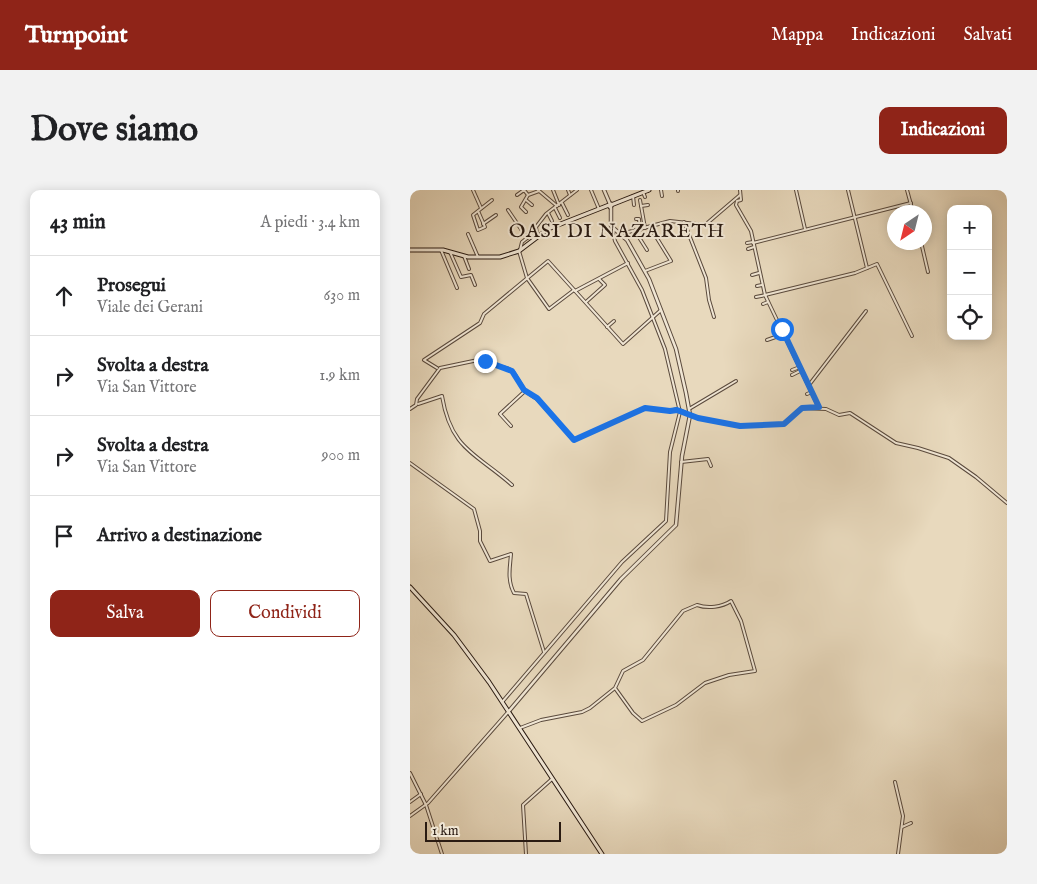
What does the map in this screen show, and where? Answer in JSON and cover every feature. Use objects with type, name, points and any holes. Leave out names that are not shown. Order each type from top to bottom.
[{"type":"main road","points":[[410,250],[441,250],[464,256],[491,258],[519,251],[537,232],[545,231],[648,190]]},
{"type":"main road","points":[[410,587],[454,634],[503,701],[602,854]]},
{"type":"street","points":[[473,190],[481,208]]},
{"type":"street","points":[[517,195],[524,190],[528,195]]},
{"type":"street","points":[[526,212],[521,207],[528,195],[538,190],[568,215]]},
{"type":"street","points":[[553,190],[560,218]]},
{"type":"street","points":[[568,190],[570,196]]},
{"type":"street","points":[[577,190],[548,213],[536,227],[537,232],[520,243],[519,251],[527,278],[550,309],[574,290],[628,263]]},
{"type":"street","points":[[592,190],[599,209]]},
{"type":"street","points":[[503,701],[622,562],[666,521],[670,452],[679,410],[665,350],[642,290],[615,241],[610,206],[604,190]]},
{"type":"street","points":[[661,190],[662,196]]},
{"type":"street","points":[[796,190],[805,230]]},
{"type":"street","points":[[848,190],[867,268]]},
{"type":"street","points":[[747,243],[911,203],[908,190]]},
{"type":"street","points":[[643,192],[645,197]]},
{"type":"street","points":[[736,193],[740,192]]},
{"type":"street","points":[[620,234],[650,228],[670,221],[706,225],[740,192]]},
{"type":"street","points":[[740,192],[742,200],[736,204],[752,235],[753,249],[762,285],[819,408]]},
{"type":"street","points":[[633,196],[634,206]]},
{"type":"street","points":[[478,211],[485,227],[478,230],[472,215],[492,200]]},
{"type":"street","points":[[526,200],[532,205]]},
{"type":"street","points":[[640,200],[644,210],[645,228]]},
{"type":"street","points":[[641,206],[648,205]]},
{"type":"street","points":[[508,210],[527,238]]},
{"type":"street","points":[[548,213],[552,221]]},
{"type":"street","points":[[483,224],[496,215]]},
{"type":"street","points":[[636,219],[639,219],[640,230]]},
{"type":"street","points":[[684,222],[706,278],[714,317]]},
{"type":"street","points":[[743,226],[748,225]]},
{"type":"street","points":[[645,271],[671,261],[650,228]]},
{"type":"street","points":[[410,816],[426,804],[509,711],[621,579],[676,525],[681,462],[690,415],[689,409],[676,349],[645,271],[627,240],[612,229]]},
{"type":"street","points":[[636,231],[647,250]]},
{"type":"street","points":[[468,234],[478,257]]},
{"type":"street","points":[[748,249],[753,249]]},
{"type":"street","points":[[441,250],[457,288]]},
{"type":"street","points":[[923,250],[928,272]]},
{"type":"street","points":[[450,252],[461,277],[471,275],[475,285]]},
{"type":"street","points":[[464,256],[470,269]]},
{"type":"street","points":[[438,369],[424,360],[480,323],[484,314],[549,262],[624,344],[661,310]]},
{"type":"street","points":[[756,298],[855,273],[878,265],[912,336]]},
{"type":"street","points":[[752,275],[759,274]]},
{"type":"street","points":[[755,277],[759,274]]},
{"type":"street","points":[[586,303],[606,285],[598,279]]},
{"type":"street","points":[[756,286],[762,285]]},
{"type":"street","points":[[763,300],[768,300]]},
{"type":"street","points":[[763,304],[768,300]]},
{"type":"street","points":[[809,385],[866,311]]},
{"type":"street","points":[[607,327],[614,321]]},
{"type":"street","points":[[778,330],[782,329]]},
{"type":"street","points":[[767,340],[784,334]]},
{"type":"street","points":[[788,352],[792,350]]},
{"type":"street","points":[[416,405],[438,369],[472,361],[485,361],[512,371],[524,390],[537,398],[574,440],[645,408],[679,410],[690,415],[730,425],[777,425],[788,421],[802,408],[829,409],[839,414],[853,414],[896,443],[949,458],[976,477],[1007,503]]},
{"type":"street","points":[[792,370],[799,366]]},
{"type":"street","points":[[792,375],[799,366]]},
{"type":"street","points":[[689,409],[736,381]]},
{"type":"street","points":[[511,426],[500,414],[524,390]]},
{"type":"street","points":[[807,394],[812,392]]},
{"type":"street","points":[[410,409],[442,396],[449,424],[462,445],[479,462],[494,469],[512,485]]},
{"type":"street","points":[[681,462],[708,459],[711,466]]},
{"type":"street","points":[[410,463],[474,509],[480,531],[480,542],[490,561],[511,554],[509,576],[512,591],[514,593],[526,594],[544,652]]},
{"type":"street","points":[[520,728],[541,720],[582,712],[615,688],[623,672],[643,660],[683,611],[697,605],[704,608],[719,606],[731,600],[741,621],[755,671],[729,675],[705,683],[676,705],[642,721],[633,713],[615,688]]},
{"type":"street","points":[[410,773],[426,804],[442,854]]},
{"type":"street","points":[[526,854],[523,805],[552,779],[550,773]]},
{"type":"street","points":[[895,782],[903,816],[898,854]]},
{"type":"street","points":[[410,802],[420,794]]},
{"type":"street","points":[[902,827],[911,824]]},
{"type":"district","name":"OASI DI NAZARETH","points":[[617,230]]},
{"type":"route","points":[[485,361],[512,371],[522,388],[537,398],[574,440],[645,408],[677,410],[698,418],[730,425],[777,425],[784,424],[802,408],[819,408],[782,329]]}]
